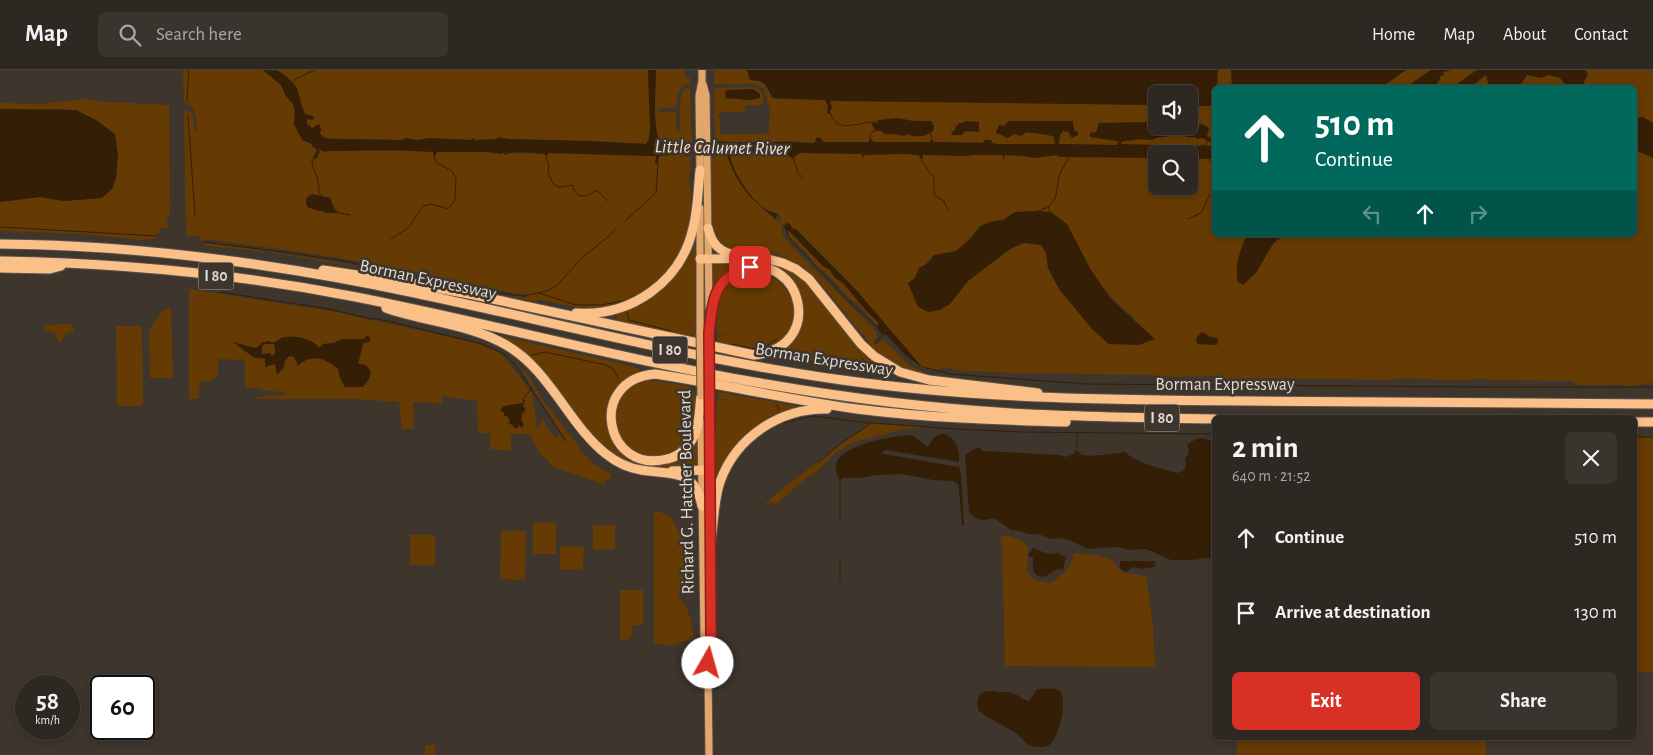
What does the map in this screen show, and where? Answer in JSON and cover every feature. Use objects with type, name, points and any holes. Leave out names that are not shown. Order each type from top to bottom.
[{"type":"highway","points":[[550,311],[596,314],[613,310],[632,304],[663,283],[674,270],[689,244],[694,226],[700,170]]},
{"type":"highway","points":[[708,228],[711,238],[717,247],[731,254],[748,257]]},
{"type":"highway","name":"Borman Expressway","points":[[0,243],[160,253],[271,266],[412,292],[675,351],[777,370],[910,389],[1075,400],[1653,404]]},
{"type":"highway","points":[[704,259],[764,258],[796,269],[809,279],[868,350],[887,365],[900,372],[929,380],[1042,393],[1075,400]]},
{"type":"highway","name":"Borman Expressway","points":[[0,261],[79,263],[262,281],[353,296],[672,366],[837,396],[1012,413],[1109,417],[1212,418]]},
{"type":"highway","points":[[0,268],[50,268],[79,263]]},
{"type":"highway","points":[[271,266],[336,271],[439,289],[754,355],[775,351],[791,338],[798,320],[798,300],[787,280],[776,272],[750,267],[738,270],[730,275],[717,290],[704,333]]},
{"type":"highway","points":[[353,296],[390,310],[489,336],[507,345],[535,369],[582,428],[607,455],[630,468],[683,476],[699,492],[702,506]]},
{"type":"highway","points":[[705,396],[694,438],[688,446],[671,458],[661,461],[640,459],[623,448],[612,431],[611,411],[619,391],[635,379],[650,375],[668,376],[768,396],[857,409],[939,417],[1068,422],[1109,417]]},
{"type":"highway","points":[[710,547],[714,508],[720,482],[734,456],[745,442],[757,431],[786,416],[803,411],[823,409],[857,409]]},
{"type":"highway","points":[[1637,422],[1653,422]]},
{"type":"highway","points":[[654,471],[706,470]]},
{"type":"main road","name":"Richard G. Hatcher Boulevard","points":[[702,70],[702,81],[706,95],[703,156],[708,228],[704,259]]},
{"type":"main road","name":"Richard G. Hatcher Boulevard","points":[[703,156],[700,170],[704,259],[706,470],[710,547],[711,637],[708,663],[709,755]]},
{"type":"main road","name":"Richard G. Hatcher Boulevard","points":[[706,470],[702,506],[704,636],[708,663]]},
{"type":"shaded area","points":[[183,70],[263,70],[281,85],[286,96],[293,104],[296,129],[302,139],[312,144],[317,150],[313,160],[318,157],[317,154],[320,152],[318,149],[326,151],[419,151],[433,152],[435,156],[437,152],[501,154],[505,152],[505,155],[509,153],[546,154],[546,157],[548,153],[656,156],[656,164],[658,156],[684,153],[685,157],[691,156],[689,186],[691,187],[691,208],[688,229],[683,244],[675,258],[654,283],[628,299],[613,305],[597,307],[566,305],[536,299],[537,302],[505,296],[525,298],[529,296],[522,293],[516,294],[392,267],[268,247],[204,239],[203,241],[205,243],[271,252],[337,262],[478,291],[352,266],[268,252],[206,246],[200,239],[200,236],[188,235],[186,237],[184,111],[192,112],[195,130],[198,129],[194,110],[184,102]],"holes":[[[312,194],[326,197],[338,212],[327,213],[307,207]]]},
{"type":"shaded area","points":[[277,70],[648,70],[650,130],[646,144],[508,139],[498,137],[497,139],[484,141],[471,138],[471,140],[429,138],[418,140],[406,138],[402,140],[325,138],[320,134],[319,124],[312,128],[307,124],[307,119],[312,120],[313,116],[305,114],[298,89],[287,77]]},
{"type":"shaded area","points":[[656,70],[685,70],[685,78],[690,78],[690,83],[682,87],[678,92],[676,108],[657,109],[659,112],[676,112],[676,131],[680,131],[681,99],[684,89],[690,87],[692,144],[660,142],[655,117]]},
{"type":"shaded area","points":[[714,70],[747,70],[751,80],[764,84],[775,99],[825,100],[828,104],[827,109],[830,111],[829,100],[1148,105],[1148,122],[1099,123],[1096,132],[1091,132],[1091,137],[1117,141],[1119,142],[1117,145],[1059,144],[1060,135],[1063,131],[1069,132],[1070,137],[1074,136],[1071,122],[1019,121],[996,129],[996,133],[1010,137],[1014,134],[1019,136],[1027,132],[1044,134],[1054,137],[1056,144],[996,144],[992,143],[991,140],[983,143],[873,142],[871,139],[869,142],[824,142],[821,138],[812,143],[791,141],[726,143],[718,141],[715,143],[714,88],[754,87],[760,90],[763,95],[763,105],[746,105],[745,112],[720,112],[717,117],[720,117],[720,134],[769,133],[770,108],[764,88],[754,84],[714,84]],"holes":[[[729,90],[758,92],[760,98],[749,100],[726,98],[725,95]],[[890,119],[924,121],[934,126],[933,131],[923,136],[906,133],[905,136],[882,132],[871,124]],[[966,121],[979,122],[979,131],[953,132],[956,126]]]},
{"type":"shaded area","points":[[1218,70],[1231,70],[1232,85],[1217,85]]},
{"type":"shaded area","points":[[1406,70],[1431,70],[1410,85],[1385,85]]},
{"type":"shaded area","points":[[1451,70],[1477,70],[1456,85],[1436,85],[1443,73]]},
{"type":"shaded area","points":[[1585,70],[1653,70],[1653,123],[1643,118],[1637,118],[1637,85],[1584,85],[1588,74]]},
{"type":"shaded area","points":[[1487,75],[1489,85],[1474,85]]},
{"type":"shaded area","points":[[1527,75],[1540,78],[1549,75],[1560,78],[1565,85],[1521,85]]},
{"type":"shaded area","points":[[82,99],[169,105],[170,212],[167,220],[168,228],[160,228],[157,238],[141,240],[83,234],[0,231],[0,202],[40,197],[63,201],[102,198],[112,189],[116,177],[67,109],[0,109],[0,103],[40,104]]},
{"type":"shaded area","points":[[1198,106],[1212,106],[1212,139],[1207,136],[1208,130],[1202,124],[1198,125]]},
{"type":"shaded area","points":[[1167,135],[1186,135],[1186,137],[1202,138],[1210,142],[1212,141],[1212,146],[1121,145],[1121,142],[1129,140],[1152,140],[1159,136],[1166,137]]},
{"type":"shaded area","points":[[1637,151],[1653,158],[1653,383],[1631,386],[1615,384],[1579,385],[1569,381],[1487,380],[1479,378],[1471,380],[1402,378],[1391,380],[1226,379],[1212,376],[1177,377],[963,371],[944,367],[937,370],[922,367],[857,291],[823,256],[789,224],[786,222],[782,225],[784,237],[875,330],[877,337],[873,342],[878,344],[883,339],[909,365],[928,375],[899,366],[876,351],[817,279],[804,267],[777,254],[758,250],[732,249],[720,242],[713,228],[711,173],[713,171],[711,159],[717,156],[716,152],[727,155],[736,175],[742,185],[763,209],[779,222],[782,218],[765,209],[742,184],[733,168],[730,153],[780,152],[792,158],[794,162],[794,156],[800,153],[911,154],[918,155],[922,159],[923,155],[1003,155],[1002,163],[1005,155],[1033,158],[1054,156],[1148,157],[1148,195],[1198,195],[1198,158],[1212,158],[1212,237],[1249,237],[1265,256],[1275,242],[1283,237],[1637,237]],"holes":[[[1038,211],[1050,214],[1066,225],[1072,233],[1085,261],[1101,285],[1135,319],[1109,344],[1092,329],[1048,268],[1046,253],[1041,245],[1024,243],[1010,249],[968,281],[950,304],[908,283],[914,279],[921,267],[934,256],[956,251],[971,238],[980,226],[1003,220],[1015,212]]]},
{"type":"shaded area","points":[[788,230],[842,282],[879,324],[877,325],[825,272],[816,266],[806,253],[788,236]]},
{"type":"shaded area","points":[[692,245],[695,246],[695,328],[681,327],[695,329],[695,338],[692,334],[687,338],[616,321],[617,316],[615,314],[642,302],[668,279]]},
{"type":"shaded area","points":[[761,262],[783,268],[802,279],[860,349],[873,361],[893,374],[839,369],[771,359],[769,357],[791,341],[798,330],[802,306],[799,294],[792,282],[782,272],[728,272],[713,287],[713,265],[715,263]]},
{"type":"shaded area","points":[[754,272],[772,277],[784,287],[791,299],[794,313],[791,326],[783,338],[771,346],[755,350],[717,344],[717,335],[734,335],[717,334],[717,311],[721,293],[732,280],[741,275]]},
{"type":"shaded area","points":[[189,289],[336,312],[476,343],[498,352],[505,358],[532,393],[537,427],[540,426],[543,418],[555,438],[558,433],[567,442],[519,366],[528,375],[542,399],[581,451],[592,463],[611,474],[611,479],[604,481],[606,485],[554,467],[539,452],[530,434],[511,434],[511,451],[490,449],[490,433],[478,433],[477,401],[443,396],[442,403],[413,402],[414,429],[402,429],[399,402],[354,399],[252,399],[282,395],[286,394],[286,392],[245,388],[245,360],[218,359],[218,375],[211,381],[200,382],[198,399],[189,399]],"holes":[[[284,337],[308,340],[316,344],[318,348],[334,342],[365,339],[358,364],[300,355],[296,362],[294,357],[289,356],[277,374],[275,364],[268,365],[266,359],[253,357],[234,343],[255,348],[269,341],[273,343]]]},
{"type":"shaded area","points":[[171,307],[173,378],[150,378],[149,330],[163,310]]},
{"type":"shaded area","points":[[45,325],[73,325],[74,332],[66,333],[61,343],[54,332],[45,331]]},
{"type":"shaded area","points":[[116,326],[142,326],[143,402],[141,406],[117,406]]},
{"type":"shaded area","points":[[505,337],[640,369],[639,372],[621,383],[611,398],[607,415],[609,432],[616,447],[628,459],[644,465],[663,465],[673,461],[697,442],[697,465],[650,467],[636,465],[621,458],[594,436],[538,364]]},
{"type":"shaded area","points":[[274,344],[275,360],[262,354],[262,346]]},
{"type":"shaded area","points":[[650,380],[689,386],[689,391],[695,392],[695,394],[671,393],[695,396],[692,427],[684,444],[677,450],[657,456],[644,455],[632,449],[621,436],[616,421],[618,405],[626,391]]},
{"type":"shaded area","points":[[718,392],[796,406],[796,408],[775,414],[745,435],[724,461],[714,486],[717,400],[730,400],[718,399]]},
{"type":"shaded area","points":[[870,423],[926,427],[900,430],[854,442],[834,454],[816,472],[775,505],[771,502],[761,508],[795,479]]},
{"type":"shaded area","points":[[1637,437],[1653,437],[1653,672],[1637,672]]},
{"type":"shaded area","points":[[654,510],[670,516],[687,550],[688,563],[678,596],[688,611],[694,639],[671,645],[654,644]]},
{"type":"shaded area","points":[[533,523],[556,523],[556,554],[533,554]]},
{"type":"shaded area","points":[[593,525],[615,525],[615,549],[593,549]]},
{"type":"shaded area","points":[[501,531],[526,531],[525,580],[500,579]]},
{"type":"shaded area","points":[[410,535],[435,535],[435,565],[410,565]]},
{"type":"shaded area","points":[[1007,535],[1022,541],[1028,546],[1027,571],[1036,581],[1051,583],[1069,567],[1074,553],[1096,555],[1112,560],[1121,572],[1146,576],[1153,626],[1155,667],[1005,666],[1002,543],[1000,538]]},
{"type":"shaded area","points":[[560,546],[584,547],[583,570],[560,569]]},
{"type":"shaded area","points":[[620,590],[643,590],[643,625],[632,625],[632,634],[629,639],[620,640]]},
{"type":"shaded area","points":[[1237,740],[1486,740],[1486,755],[1237,755]]},
{"type":"shaded area","points":[[425,745],[435,745],[435,755],[425,755]]},
{"type":"water","name":"Little Calumet River","points":[[263,70],[278,71],[292,82],[297,88],[305,114],[315,117],[312,120],[307,119],[307,124],[312,128],[319,124],[320,134],[325,138],[331,139],[402,140],[406,138],[418,140],[429,138],[471,140],[473,138],[475,140],[497,139],[498,137],[508,139],[646,144],[649,139],[650,130],[648,70],[656,70],[656,127],[660,142],[667,143],[670,141],[690,144],[719,141],[815,143],[816,138],[819,137],[824,142],[868,142],[872,137],[871,139],[874,142],[930,142],[931,140],[936,142],[983,143],[984,140],[991,140],[992,143],[996,144],[1055,144],[1054,137],[1047,135],[1026,132],[1021,136],[1014,134],[1008,138],[996,133],[999,125],[1004,126],[1009,121],[1073,121],[1074,130],[1078,132],[1078,135],[1072,138],[1069,132],[1063,131],[1060,135],[1059,144],[1117,145],[1119,142],[1117,141],[1090,137],[1090,133],[1096,132],[1099,123],[1148,122],[1148,135],[1170,135],[1152,140],[1140,139],[1121,142],[1121,144],[1161,145],[1148,145],[1148,158],[1060,157],[1056,155],[1035,158],[1005,155],[1001,164],[1003,155],[923,155],[922,161],[919,155],[864,155],[862,159],[862,154],[800,153],[794,157],[796,168],[793,158],[780,152],[730,153],[733,167],[749,193],[761,206],[768,211],[778,214],[775,219],[759,205],[742,187],[727,155],[718,153],[693,152],[659,156],[658,163],[655,164],[656,156],[549,153],[546,157],[545,154],[524,152],[504,155],[505,152],[495,154],[492,152],[437,152],[434,158],[433,152],[394,150],[325,152],[318,149],[320,152],[317,156],[319,156],[312,160],[317,150],[312,144],[302,140],[294,124],[295,111],[293,104],[286,96],[281,85]]},
{"type":"water","points":[[747,70],[1218,70],[1217,85],[1212,85],[1212,106],[1198,106],[1198,85],[1148,85],[1148,105],[830,101],[831,115],[827,113],[828,106],[825,100],[773,98],[763,83],[750,80]]},
{"type":"water","points":[[1231,70],[1406,70],[1384,85],[1232,85]]},
{"type":"water","points":[[1431,70],[1451,70],[1443,72],[1444,75],[1440,76],[1439,81],[1435,85],[1409,85]]},
{"type":"water","points":[[1477,70],[1585,70],[1588,74],[1583,85],[1565,85],[1560,78],[1549,75],[1540,78],[1527,75],[1520,85],[1488,85],[1486,75],[1472,85],[1456,85]]},
{"type":"water","points":[[753,89],[760,94],[760,98],[749,100],[726,98],[725,91],[727,90]]},
{"type":"water","points":[[0,109],[76,110],[96,120],[115,134],[118,155],[116,178],[112,189],[102,198],[63,201],[40,197],[0,202]]},
{"type":"water","points":[[1643,117],[1653,123],[1653,158],[1637,151],[1637,118]]},
{"type":"water","points":[[899,118],[912,121],[931,121],[934,126],[933,131],[920,136],[884,134],[882,131],[875,130],[871,123],[877,123],[878,120]]},
{"type":"water","points":[[966,121],[979,122],[979,131],[981,132],[965,131],[962,135],[952,135],[951,133],[955,130],[956,125],[958,126],[958,123]]},
{"type":"water","points":[[1202,124],[1209,128],[1207,136],[1212,139],[1212,143],[1202,138],[1186,137],[1186,135],[1198,135],[1198,125]]},
{"type":"water","points":[[1203,143],[1203,145],[1212,146],[1212,158],[1198,158],[1198,146],[1201,146]]},
{"type":"water","points":[[312,194],[331,198],[333,206],[339,213],[327,213],[307,207],[307,197]]},
{"type":"water","points":[[1015,212],[1051,212],[1067,224],[1091,270],[1111,299],[1155,339],[1139,345],[1109,344],[1092,329],[1059,289],[1048,268],[1046,253],[1041,245],[1024,243],[1010,249],[968,281],[950,304],[940,310],[928,312],[918,307],[908,283],[915,278],[919,268],[927,264],[934,255],[956,251],[971,238],[980,226],[1003,220]]},
{"type":"water","points":[[787,223],[797,230],[857,291],[922,367],[905,355],[887,335],[882,334],[877,328],[879,323],[842,282],[835,278],[830,270],[823,266],[788,230],[787,232],[784,226]]},
{"type":"water","points":[[1246,237],[1283,237],[1274,242],[1256,273],[1243,285],[1238,282],[1237,276],[1240,252]]},
{"type":"water","points":[[1202,332],[1211,337],[1218,338],[1217,345],[1197,344],[1196,338]]},
{"type":"water","points":[[367,335],[370,338],[370,342],[363,343],[358,364],[363,364],[371,373],[363,387],[345,387],[338,369],[318,358],[308,359],[298,366],[294,357],[289,356],[284,362],[284,367],[277,375],[275,364],[265,367],[265,359],[253,357],[233,342],[255,348],[261,343],[269,341],[273,343],[284,337],[293,337],[313,342],[319,348],[323,344],[335,343],[342,339],[364,339]],"holes":[[[274,344],[274,355],[272,356],[270,353],[262,354],[262,346]]]},
{"type":"water","points":[[523,400],[525,400],[523,406],[525,411],[522,414],[521,420],[524,424],[522,428],[518,425],[518,428],[514,428],[513,425],[509,424],[510,421],[507,416],[504,416],[504,413],[500,410],[504,406],[523,403]]},
{"type":"water","points":[[941,434],[950,437],[956,443],[959,452],[959,462],[886,450],[882,452],[884,454],[959,467],[964,525],[962,526],[958,484],[953,481],[933,480],[903,474],[842,478],[840,480],[837,475],[836,466],[839,458],[853,448],[863,444],[912,435],[928,447],[934,437]]},
{"type":"water","points":[[1203,438],[1212,442],[1212,557],[1171,560],[1146,549],[1129,550],[1117,547],[1087,549],[1061,538],[1052,539],[1038,534],[1011,530],[994,518],[980,520],[969,512],[965,455],[980,447],[982,451],[1060,455],[1065,457],[1074,454],[1075,451],[1078,451],[1081,455],[1090,456],[1125,452],[1143,463],[1177,473],[1183,471],[1186,466],[1185,459],[1189,451],[1187,445],[1196,439]]},
{"type":"water","points":[[1033,548],[1048,554],[1058,553],[1067,558],[1063,570],[1058,569],[1044,577],[1037,576],[1033,571],[1033,558],[1028,555]]},
{"type":"water","points":[[1120,561],[1156,562],[1154,567],[1142,569],[1133,567],[1126,572],[1120,568]]},
{"type":"water","points":[[1037,689],[1055,689],[1060,691],[1063,703],[1061,720],[1055,737],[1045,747],[1029,745],[1015,733],[978,710],[978,699],[982,693],[994,691],[1011,693],[1029,701]]},
{"type":"pier","points":[[714,140],[717,155],[691,155],[692,141]]},
{"type":"waterway","points":[[187,101],[189,70]]},
{"type":"waterway","points":[[294,82],[295,79],[315,70]]},
{"type":"waterway","points":[[831,114],[838,124],[850,126],[876,122]]},
{"type":"waterway","points":[[188,116],[195,215]]},
{"type":"waterway","points":[[870,139],[873,131],[877,131]]},
{"type":"waterway","points":[[930,132],[931,140]]},
{"type":"waterway","points":[[1206,145],[1207,140]]},
{"type":"waterway","points":[[391,239],[409,227],[423,206],[431,204],[448,209],[455,200],[456,179],[452,171],[437,163],[434,157]]},
{"type":"waterway","points":[[546,157],[549,165],[548,172],[553,184],[559,187],[573,185],[576,193],[581,196],[598,191],[608,201]]},
{"type":"waterway","points":[[1049,214],[1049,206],[1056,196],[1059,176],[1068,157]]},
{"type":"waterway","points":[[1210,159],[1212,162]]},
{"type":"waterway","points":[[312,160],[322,198]]},
{"type":"waterway","points":[[922,161],[934,178],[934,195],[944,201],[948,210]]},
{"type":"waterway","name":"Little Calumet River","points":[[625,221],[656,193],[658,163]]},
{"type":"waterway","name":"Little Calumet River","points":[[796,166],[798,173],[803,178]]},
{"type":"waterway","points":[[1188,219],[1201,213],[1209,196],[1212,195]]},
{"type":"waterway","points":[[1038,212],[1049,207]]},
{"type":"waterway","points":[[339,213],[350,215]]},
{"type":"waterway","points":[[0,227],[157,236]]},
{"type":"waterway","points":[[203,242],[344,261],[492,292],[524,296],[547,291],[556,286],[584,256],[608,237],[616,228]]},
{"type":"waterway","points":[[787,230],[788,236],[795,244],[848,300],[877,327]]},
{"type":"waterway","points":[[220,292],[329,309],[482,344],[504,354],[516,366],[565,440]]},
{"type":"waterway","points":[[539,293],[576,305],[601,305],[623,301]]},
{"type":"waterway","points":[[627,313],[629,320],[671,331]]},
{"type":"waterway","points":[[875,344],[883,334]]},
{"type":"waterway","points":[[730,346],[732,344],[756,349],[767,346],[777,339]]},
{"type":"waterway","points":[[788,351],[791,358]]},
{"type":"waterway","points":[[532,355],[545,352],[606,365],[613,369],[618,378]]},
{"type":"waterway","points":[[784,360],[791,359],[827,366],[868,369],[862,358]]},
{"type":"waterway","points":[[923,367],[950,374],[1086,384],[1653,387]]},
{"type":"waterway","points":[[523,400],[531,389]]},
{"type":"waterway","points":[[777,405],[779,410]]},
{"type":"waterway","points":[[784,423],[813,416],[869,423]]},
{"type":"waterway","points":[[818,463],[841,443],[872,423],[1022,432],[1212,434]]},
{"type":"waterway","points":[[1077,434],[1077,449]]},
{"type":"waterway","points":[[1637,437],[1653,437]]},
{"type":"waterway","points":[[840,479],[840,518]]},
{"type":"waterway","points":[[840,558],[840,579]]},
{"type":"route","points":[[708,663],[711,637],[709,333],[714,297],[717,290],[730,275],[738,270],[750,267]]}]
